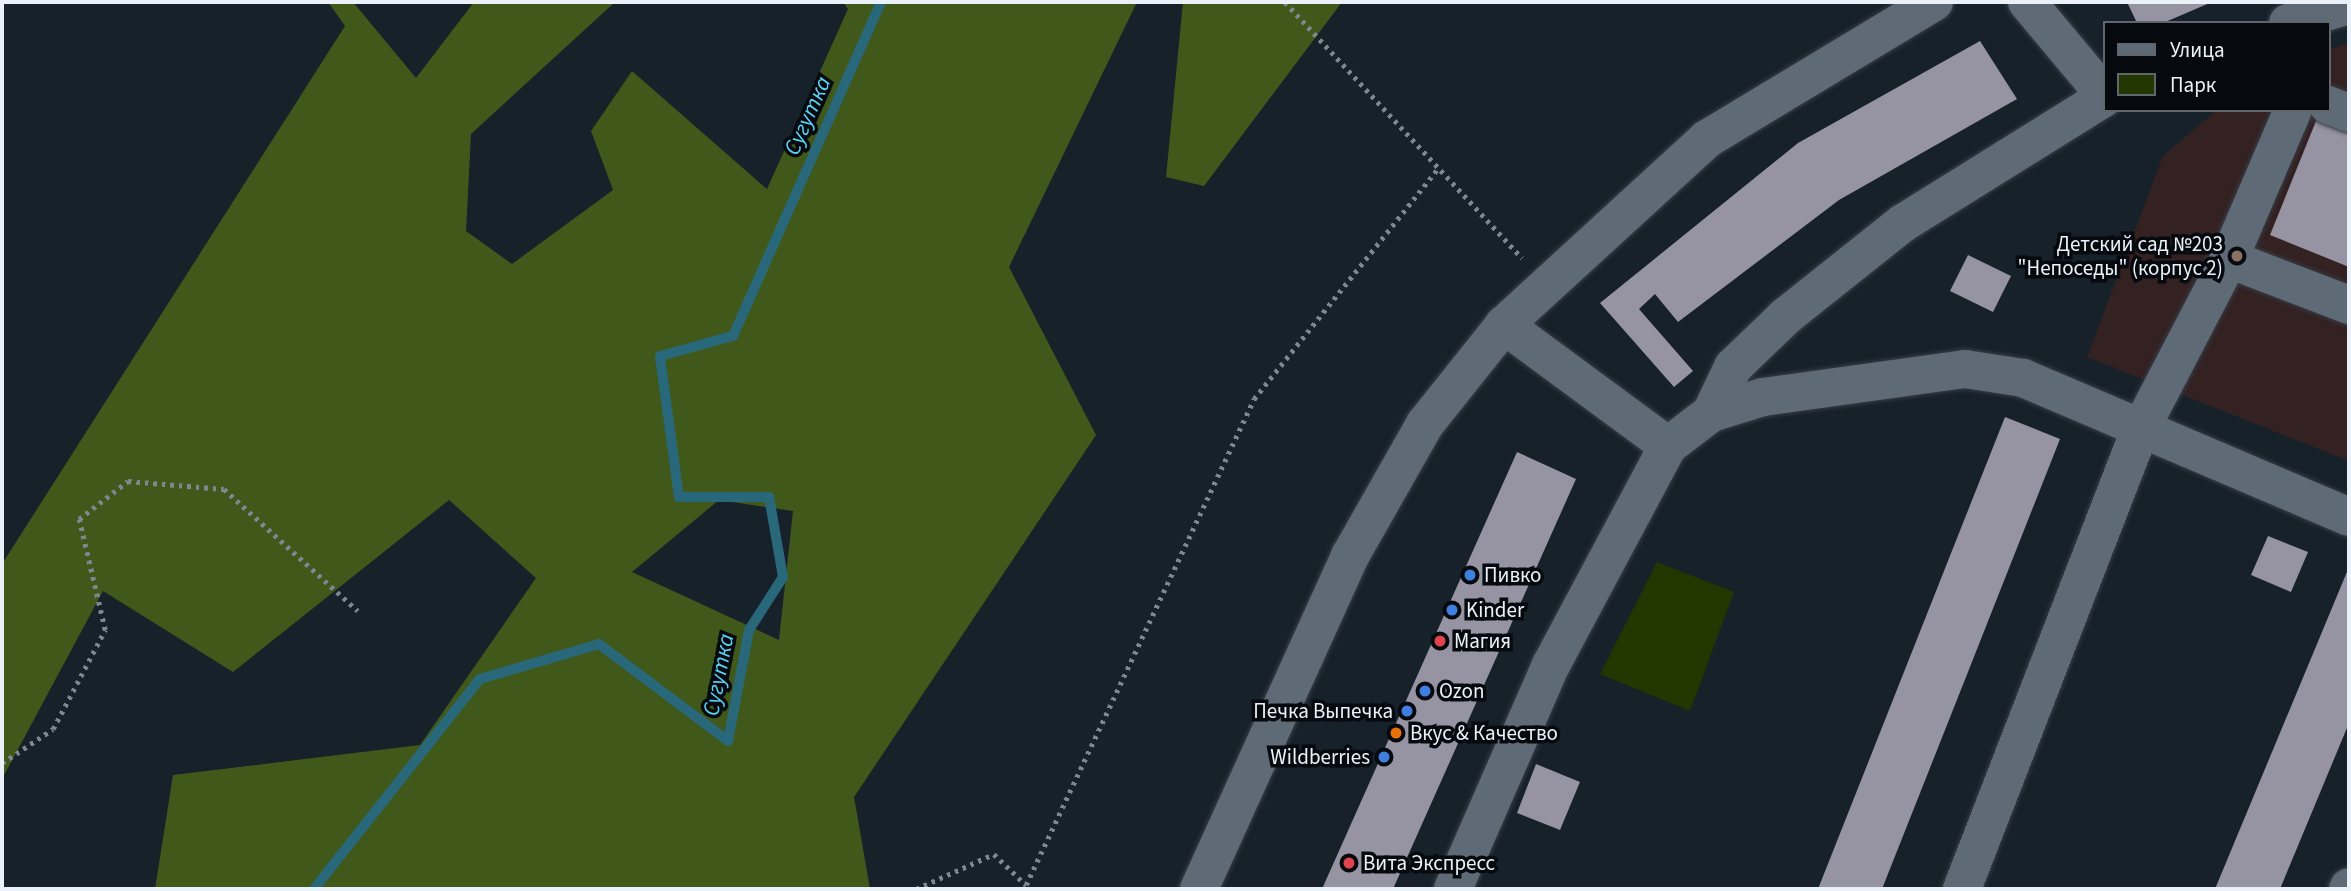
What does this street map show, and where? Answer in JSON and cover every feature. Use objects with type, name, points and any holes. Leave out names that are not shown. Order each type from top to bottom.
[{"type":"street","points":[[1199,889],[1350,556],[1424,424],[1504,325],[1707,139],[1934,2]]},
{"type":"street","points":[[2027,2],[2102,94]]},
{"type":"street","points":[[2295,21],[2349,5]]},
{"type":"street","points":[[1712,414],[1733,367],[1786,316],[1903,223],[2102,97]]},
{"type":"street","points":[[2330,106],[2349,113]]},
{"type":"street","points":[[1962,889],[2140,430],[2229,259],[2292,112]]},
{"type":"street","points":[[2229,259],[2349,305]]},
{"type":"street","points":[[1504,325],[1668,446]]},
{"type":"street","points":[[1453,889],[1551,665],[1668,446],[1712,414],[1763,397],[1965,369],[2023,378],[2349,517]]},
{"type":"path","points":[[1285,2],[1546,285]]},
{"type":"path","points":[[916,889],[994,854],[1028,887],[1254,399],[1438,167]]},
{"type":"path","points":[[2,764],[53,729],[104,630],[79,519],[128,481],[224,489],[358,611]]},
{"type":"shaded area","name":"Детский сад №203 \"Непоседы\" (корпус 2)","points":[[2349,42],[2349,461],[2087,357],[2163,156],[2215,112],[2330,112],[2330,50]]},
{"type":"green space","points":[[328,2],[353,2],[416,78],[474,2],[615,2],[471,134],[466,231],[512,264],[613,190],[591,131],[632,71],[767,189],[848,9],[843,2],[1137,2],[1009,267],[1096,435],[854,797],[870,889],[155,889],[173,775],[420,745],[536,578],[449,500],[233,672],[103,591],[2,779],[2,564],[345,26]],"holes":[[[719,500],[793,511],[779,640],[632,572]]]},
{"type":"green space","points":[[1183,2],[1342,2],[1204,186],[1166,177]]},
{"type":"green space","points":[[1657,562],[1734,592],[1690,711],[1600,674]]},
{"type":"building","points":[[2127,2],[2212,2],[2168,21],[2136,21]]},
{"type":"building","points":[[1980,41],[2017,99],[1839,200],[1678,322],[1655,294],[1639,309],[1693,371],[1674,387],[1600,303],[1798,143]]},
{"type":"building","points":[[2318,116],[2349,128],[2349,267],[2270,235]]},
{"type":"building","points":[[1968,255],[2011,276],[1993,312],[1950,291]]},
{"type":"building","points":[[2005,417],[2060,439],[1966,677],[1882,889],[1818,889]]},
{"type":"building","points":[[1517,452],[1576,479],[1393,889],[1322,889]]},
{"type":"building","points":[[2268,536],[2308,552],[2291,592],[2251,575]]},
{"type":"building","points":[[2349,567],[2349,723],[2280,889],[2215,889]]},
{"type":"building","points":[[1536,764],[1580,782],[1560,830],[1517,813]]},
{"type":"waterway","name":"Сугутка","points":[[314,889],[480,679],[599,644],[728,741],[749,630],[783,577],[769,497],[679,497],[660,356],[733,336],[881,2]]},
{"type":"place","name":"Детский сад №203 \"Непоседы\" (корпус 2)","points":[[2237,256]]},
{"type":"place","name":"Пивко","points":[[1470,575]]},
{"type":"place","name":"Kinder","points":[[1452,610]]},
{"type":"place","name":"Магия","points":[[1440,641]]},
{"type":"place","name":"Ozon","points":[[1425,691]]},
{"type":"place","name":"Печка Выпечка","points":[[1407,711]]},
{"type":"place","name":"Вкус & Качество","points":[[1396,733]]},
{"type":"place","name":"Wildberries","points":[[1384,757]]},
{"type":"place","name":"Вита Экспресс","points":[[1349,863]]}]
